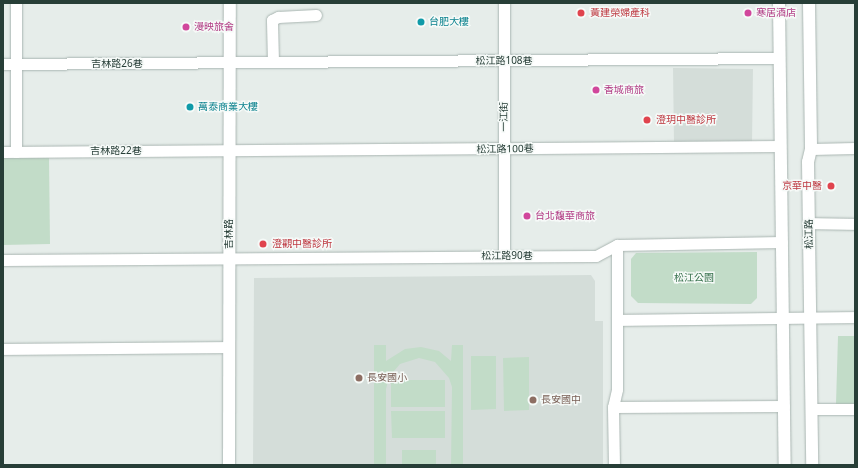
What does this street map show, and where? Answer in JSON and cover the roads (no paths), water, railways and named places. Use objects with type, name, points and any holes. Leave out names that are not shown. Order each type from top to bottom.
[{"type":"main road","name":"吉林路","points":[[229,465],[230,3]]},
{"type":"main road","points":[[779,3],[778,58],[784,318],[785,465]]},
{"type":"main road","name":"松江路","points":[[809,3],[811,149],[808,162],[812,465]]},
{"type":"street","points":[[16,3],[16,152]]},
{"type":"street","name":"一江街","points":[[504,3],[504,256]]},
{"type":"street","points":[[273,62],[272,20],[278,17],[316,15]]},
{"type":"street","name":"松江路108巷","points":[[230,63],[778,58]]},
{"type":"street","name":"吉林路26巷","points":[[3,64],[230,63]]},
{"type":"street","name":"松江路100巷","points":[[230,151],[780,146]]},
{"type":"street","points":[[811,149],[855,148]]},
{"type":"street","name":"吉林路22巷","points":[[3,152],[230,151]]},
{"type":"street","points":[[809,223],[855,224]]},
{"type":"street","name":"松江路90巷","points":[[3,260],[229,260],[596,256],[617,244],[782,242]]},
{"type":"street","points":[[614,465],[613,407],[617,389],[617,244]]},
{"type":"street","points":[[617,320],[855,317]]},
{"type":"street","points":[[3,349],[229,347]]},
{"type":"street","points":[[613,407],[784,406]]},
{"type":"street","points":[[811,409],[855,409]]},
{"type":"place","name":"黃建榮婦產科","points":[[581,13]]},
{"type":"place","name":"寒居酒店","points":[[748,13]]},
{"type":"place","name":"台肥大樓","points":[[421,22]]},
{"type":"place","name":"漫映旅舍","points":[[186,27]]},
{"type":"place","name":"香城商旅","points":[[596,90]]},
{"type":"place","name":"萬泰商業大樓","points":[[190,107]]},
{"type":"place","name":"澄玥中醫診所","points":[[647,120]]},
{"type":"place","name":"京華中醫","points":[[831,186]]},
{"type":"place","name":"台北馥華商旅","points":[[527,216]]},
{"type":"place","name":"澄觀中醫診所","points":[[263,244]]},
{"type":"place","name":"長安國小","points":[[359,378]]},
{"type":"place","name":"長安國中","points":[[533,400]]},
{"type":"park label","name":"松江公園","points":[[694,278]]}]
